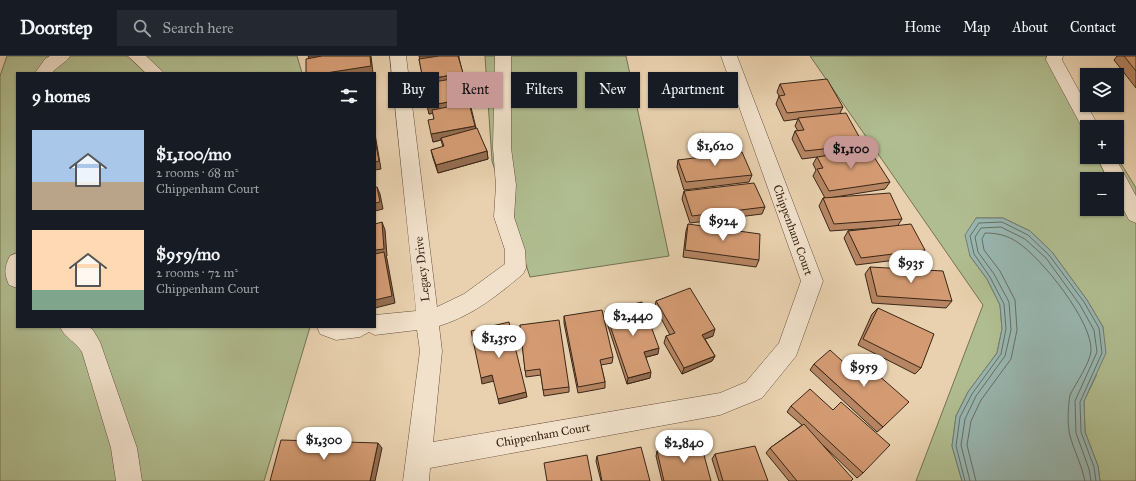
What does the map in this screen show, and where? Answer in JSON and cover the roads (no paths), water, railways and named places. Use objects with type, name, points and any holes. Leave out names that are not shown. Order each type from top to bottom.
[{"type":"street","points":[[44,72],[51,63],[62,56]]},
{"type":"street","points":[[136,56],[155,72]]},
{"type":"street","name":"Legacy Drive","points":[[398,56],[431,351],[420,457],[416,481]]},
{"type":"street","points":[[376,325],[428,318],[444,314],[464,304],[516,268],[515,250],[504,217],[506,185],[502,148],[503,56]]},
{"type":"street","name":"Chippenham Court","points":[[420,457],[720,404],[754,390],[788,349],[812,281],[729,56]]},
{"type":"street","points":[[1055,56],[1054,60],[1086,120]]},
{"type":"street","points":[[1110,164],[1136,215]]},
{"type":"street","points":[[72,328],[85,337],[92,349],[124,448],[128,481]]},
{"type":"street","points":[[331,328],[336,330],[352,328]]},
{"type":"water","points":[[976,218],[1003,218],[1030,231],[1052,252],[1087,300],[1103,327],[1106,353],[1084,401],[1085,432],[1098,466],[1100,481],[962,481],[952,446],[956,416],[968,392],[997,353],[1002,329],[1000,305],[987,279],[970,256],[965,235]]}]
